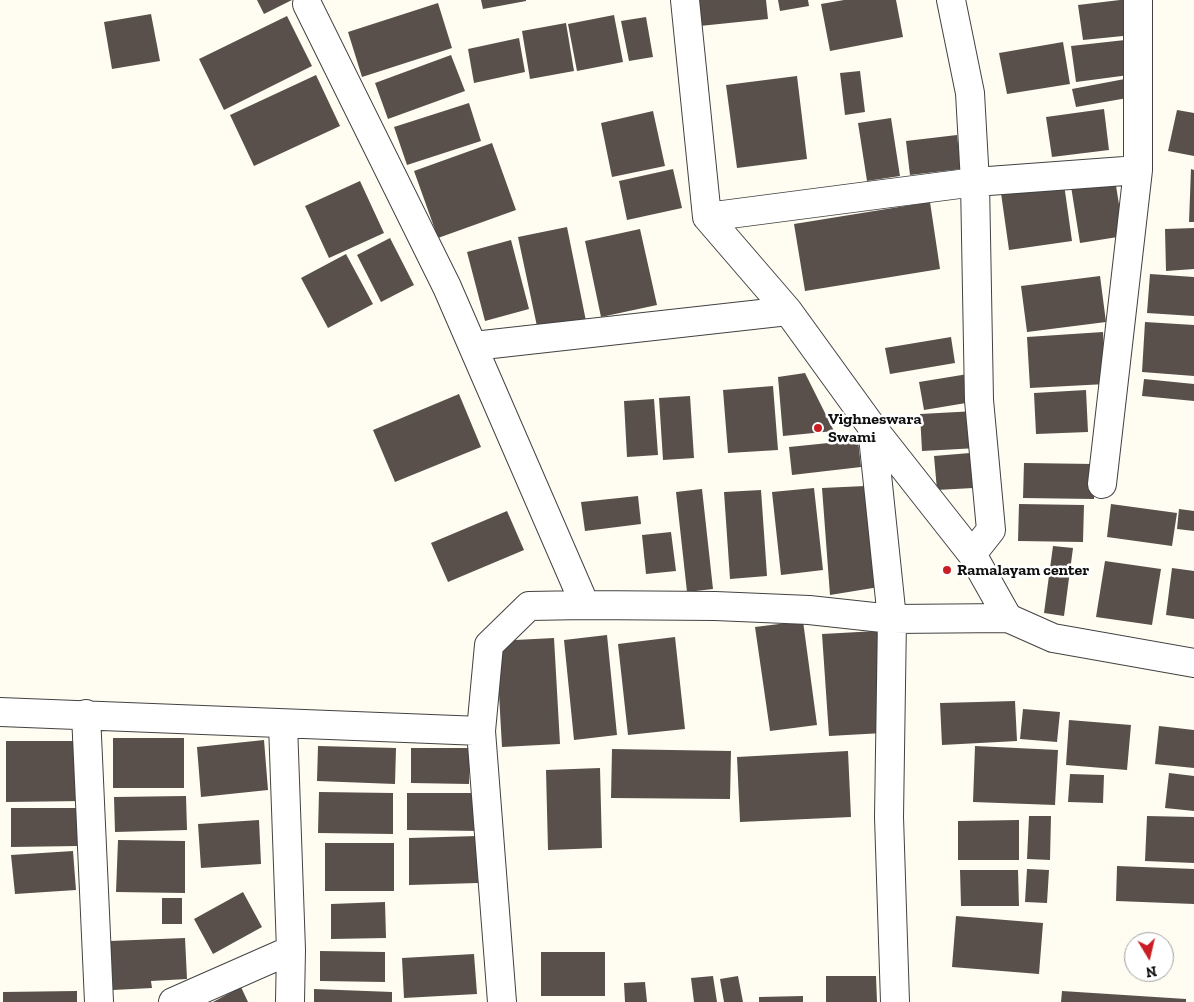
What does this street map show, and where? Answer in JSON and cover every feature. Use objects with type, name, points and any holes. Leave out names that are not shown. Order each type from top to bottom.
[{"type":"street","points":[[685,0],[707,218],[788,311],[872,427],[972,554],[1008,618]]},
{"type":"street","points":[[951,0],[970,93],[975,182],[979,400],[990,530],[972,554]]},
{"type":"street","points":[[1102,484],[1138,170],[1138,0]]},
{"type":"street","points":[[307,4],[447,287],[585,605]]},
{"type":"street","points":[[707,218],[975,182],[1138,170]]},
{"type":"street","points":[[474,346],[788,311]]},
{"type":"street","points":[[872,427],[892,619],[889,817],[896,1002]]},
{"type":"street","points":[[502,1002],[481,731],[489,645],[529,606],[724,606],[809,610],[892,619],[1008,618],[1053,638],[1194,663]]},
{"type":"street","points":[[0,712],[481,731]]},
{"type":"street","points":[[86,714],[99,1002]]},
{"type":"street","points":[[283,724],[291,950],[290,1002]]},
{"type":"street","points":[[173,1002],[291,950]]},
{"type":"building","points":[[257,0],[292,0],[264,14]]},
{"type":"building","points":[[481,0],[526,0],[526,1],[483,9]]},
{"type":"building","points":[[687,0],[766,0],[768,19],[690,27]]},
{"type":"building","points":[[778,0],[808,0],[809,6],[780,11]]},
{"type":"building","points":[[844,0],[896,0],[903,37],[830,51],[821,4]]},
{"type":"building","points":[[1129,0],[1133,35],[1083,40],[1078,5]]},
{"type":"building","points":[[438,3],[452,48],[362,77],[348,32]]},
{"type":"building","points":[[151,14],[160,61],[112,69],[104,22]]},
{"type":"building","points":[[614,15],[623,62],[577,71],[568,24]]},
{"type":"building","points":[[287,16],[312,66],[224,110],[199,59]]},
{"type":"building","points":[[646,17],[653,57],[629,61],[621,21]]},
{"type":"building","points":[[566,23],[574,71],[530,79],[522,31]]},
{"type":"building","points":[[519,38],[525,72],[474,83],[468,49]]},
{"type":"building","points":[[1125,40],[1129,75],[1076,82],[1071,46]]},
{"type":"building","points":[[1063,42],[1070,84],[1007,94],[999,53]]},
{"type":"building","points":[[451,55],[465,91],[388,119],[375,83]]},
{"type":"building","points":[[860,71],[865,112],[845,115],[840,73]]},
{"type":"building","points":[[316,75],[340,126],[254,166],[230,115]]},
{"type":"building","points":[[797,76],[807,159],[737,168],[726,85]]},
{"type":"building","points":[[1130,78],[1133,97],[1076,107],[1072,89]]},
{"type":"building","points":[[469,103],[481,141],[407,165],[394,127]]},
{"type":"building","points":[[1104,109],[1109,150],[1052,157],[1046,117]]},
{"type":"building","points":[[1177,110],[1194,113],[1194,156],[1168,151]]},
{"type":"building","points":[[653,111],[665,166],[612,177],[601,123]]},
{"type":"building","points":[[891,118],[900,176],[867,181],[858,123]]},
{"type":"building","points":[[957,135],[961,169],[910,175],[906,141]]},
{"type":"building","points":[[492,143],[516,210],[438,238],[414,171]]},
{"type":"building","points":[[673,169],[682,208],[627,220],[619,181]]},
{"type":"building","points":[[1191,169],[1194,170],[1194,222],[1189,222]]},
{"type":"building","points":[[1114,173],[1124,236],[1080,243],[1070,180]]},
{"type":"building","points":[[1063,177],[1072,241],[1009,250],[1000,186]]},
{"type":"building","points":[[360,181],[384,233],[329,258],[305,206]]},
{"type":"building","points":[[930,202],[940,269],[805,291],[794,224]]},
{"type":"building","points":[[567,227],[586,321],[538,331],[518,237]]},
{"type":"building","points":[[1194,228],[1194,269],[1166,271],[1165,229]]},
{"type":"building","points":[[640,229],[657,305],[601,317],[585,241]]},
{"type":"building","points":[[390,238],[414,285],[381,302],[357,255]]},
{"type":"building","points":[[511,240],[529,309],[485,321],[467,252]]},
{"type":"building","points":[[346,254],[373,304],[328,328],[301,278]]},
{"type":"building","points":[[1150,274],[1194,277],[1194,316],[1147,313]]},
{"type":"building","points":[[1100,276],[1106,322],[1027,332],[1021,286]]},
{"type":"building","points":[[1145,322],[1194,325],[1194,376],[1142,372]]},
{"type":"building","points":[[1103,332],[1106,384],[1030,388],[1027,337]]},
{"type":"building","points":[[951,337],[955,363],[890,374],[885,348]]},
{"type":"building","points":[[805,373],[834,431],[783,436],[778,377]]},
{"type":"building","points":[[968,374],[972,402],[924,410],[919,382]]},
{"type":"building","points":[[1144,379],[1194,384],[1194,401],[1142,396]]},
{"type":"building","points":[[773,386],[778,450],[728,453],[723,390]]},
{"type":"building","points":[[1086,390],[1088,432],[1036,434],[1034,393]]},
{"type":"building","points":[[459,394],[481,447],[395,482],[373,430]]},
{"type":"building","points":[[690,396],[694,458],[663,460],[659,398]]},
{"type":"building","points":[[654,399],[658,455],[627,457],[624,401]]},
{"type":"building","points":[[976,411],[978,448],[922,451],[920,414]]},
{"type":"building","points":[[858,440],[861,467],[792,475],[789,447]]},
{"type":"building","points":[[970,453],[973,488],[937,490],[934,456]]},
{"type":"building","points":[[1024,463],[1094,464],[1094,499],[1023,498]]},
{"type":"building","points":[[865,486],[879,587],[830,595],[822,488]]},
{"type":"building","points":[[814,488],[823,570],[781,575],[772,492]]},
{"type":"building","points":[[702,489],[713,589],[687,592],[676,492]]},
{"type":"building","points":[[761,490],[767,576],[730,579],[724,492]]},
{"type":"building","points":[[638,496],[641,524],[585,531],[581,502]]},
{"type":"building","points":[[1019,504],[1084,505],[1083,542],[1018,541]]},
{"type":"building","points":[[1111,504],[1177,513],[1172,546],[1107,537]]},
{"type":"building","points":[[1179,509],[1194,511],[1194,531],[1177,529]]},
{"type":"building","points":[[507,511],[524,550],[448,582],[431,543]]},
{"type":"building","points":[[671,532],[676,571],[646,574],[642,535]]},
{"type":"building","points":[[1053,546],[1073,548],[1064,616],[1044,613]]},
{"type":"building","points":[[1105,561],[1161,569],[1152,625],[1096,617]]},
{"type":"building","points":[[1172,568],[1194,571],[1194,619],[1166,615]]},
{"type":"building","points":[[803,621],[817,725],[770,731],[755,627]]},
{"type":"building","points":[[877,631],[883,733],[829,736],[822,634]]},
{"type":"building","points":[[607,635],[617,735],[574,740],[564,640]]},
{"type":"building","points":[[675,637],[685,729],[628,735],[618,644]]},
{"type":"building","points":[[554,638],[560,744],[502,747],[496,641]]},
{"type":"building","points":[[1015,701],[1017,741],[942,745],[940,703]]},
{"type":"building","points":[[1023,709],[1060,712],[1057,742],[1020,739]]},
{"type":"building","points":[[1069,720],[1131,725],[1127,770],[1066,765]]},
{"type":"building","points":[[1159,726],[1194,730],[1194,768],[1155,764]]},
{"type":"building","points":[[113,738],[184,738],[184,788],[113,788]]},
{"type":"building","points":[[264,740],[268,790],[201,797],[197,747]]},
{"type":"building","points":[[6,741],[83,741],[83,801],[6,802]]},
{"type":"building","points":[[318,746],[396,748],[395,784],[317,781]]},
{"type":"building","points":[[975,746],[1058,750],[1055,805],[973,802]]},
{"type":"building","points":[[411,748],[470,748],[469,784],[411,783]]},
{"type":"building","points":[[612,749],[731,751],[730,799],[611,798]]},
{"type":"building","points":[[848,751],[851,817],[740,822],[737,757]]},
{"type":"building","points":[[600,768],[602,848],[548,850],[546,770]]},
{"type":"building","points":[[1169,773],[1194,776],[1194,811],[1165,808]]},
{"type":"building","points":[[1070,774],[1104,775],[1103,803],[1068,802]]},
{"type":"building","points":[[319,792],[393,793],[393,834],[318,833]]},
{"type":"building","points":[[407,793],[481,793],[480,831],[407,830]]},
{"type":"building","points":[[186,796],[187,830],[115,832],[114,797]]},
{"type":"building","points":[[11,808],[78,808],[78,846],[11,847]]},
{"type":"building","points":[[1029,816],[1051,816],[1050,860],[1027,859]]},
{"type":"building","points":[[1147,816],[1194,817],[1194,863],[1145,861]]},
{"type":"building","points":[[259,820],[261,864],[201,868],[198,824]]},
{"type":"building","points":[[1019,820],[1019,860],[958,860],[958,821]]},
{"type":"building","points":[[477,836],[478,883],[409,885],[409,838]]},
{"type":"building","points":[[118,840],[185,841],[185,893],[116,892]]},
{"type":"building","points":[[325,843],[394,843],[394,891],[325,891]]},
{"type":"building","points":[[73,851],[76,890],[15,894],[11,855]]},
{"type":"building","points":[[1117,866],[1194,869],[1194,904],[1116,901]]},
{"type":"building","points":[[1027,869],[1049,870],[1047,903],[1025,902]]},
{"type":"building","points":[[960,870],[1018,870],[1019,906],[961,906]]},
{"type":"building","points":[[243,892],[262,927],[213,954],[194,919]]},
{"type":"building","points":[[162,898],[182,898],[182,924],[162,924]]},
{"type":"building","points":[[385,902],[386,938],[331,939],[331,904]]},
{"type":"building","points":[[956,916],[1043,923],[1039,974],[952,967]]},
{"type":"building","points":[[185,938],[187,979],[151,981],[152,988],[113,990],[110,941]]},
{"type":"building","points":[[320,951],[385,952],[385,982],[320,981]]},
{"type":"building","points":[[541,952],[605,952],[605,996],[541,996]]},
{"type":"building","points":[[474,954],[477,994],[404,998],[402,958]]},
{"type":"building","points":[[713,976],[717,1002],[694,1002],[691,978]]},
{"type":"building","points":[[738,976],[743,1002],[724,1002],[720,979]]},
{"type":"building","points":[[826,976],[876,976],[877,1002],[826,1002]]},
{"type":"building","points":[[645,982],[647,1002],[625,1002],[624,983]]},
{"type":"building","points":[[241,987],[248,1002],[213,1002]]},
{"type":"building","points":[[314,989],[392,992],[392,1002],[314,1002]]},
{"type":"building","points":[[77,991],[77,1002],[3,1002],[3,992]]},
{"type":"building","points":[[1062,991],[1186,999],[1186,1002],[1061,1002]]},
{"type":"building","points":[[803,996],[803,1002],[759,1002],[759,997]]},
{"type":"place","name":"Vighneswara Swami","points":[[818,428]]},
{"type":"place","name":"Ramalayam center","points":[[947,570]]}]
